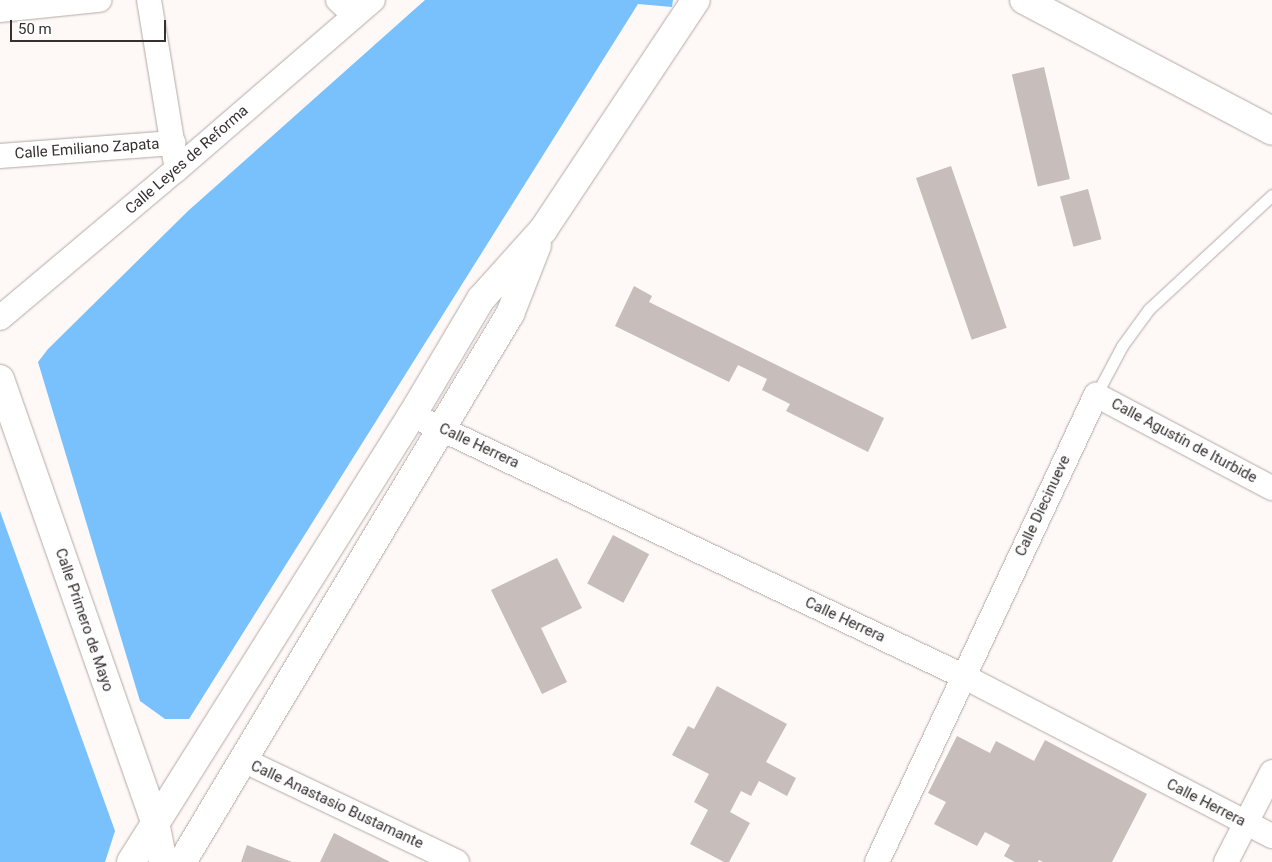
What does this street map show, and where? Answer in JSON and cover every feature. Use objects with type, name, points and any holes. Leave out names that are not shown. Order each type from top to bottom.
[{"type":"main road","points":[[132,862],[190,766],[412,415],[481,298],[543,230],[696,0]]},
{"type":"main road","points":[[1024,0],[1272,131]]},
{"type":"main road","points":[[182,862],[510,314],[543,230]]},
{"type":"main road","name":"Calle Primero de Mayo","points":[[0,379],[155,822],[163,862]]},
{"type":"main road","points":[[135,768],[152,774],[166,774],[190,766]]},
{"type":"street","points":[[0,10],[99,0]]},
{"type":"street","points":[[149,0],[174,143],[176,170]]},
{"type":"street","name":"Calle Leyes de Reforma","points":[[0,318],[176,170],[346,8],[373,0]]},
{"type":"street","name":"Calle Emiliano Zapata","points":[[0,156],[174,143]]},
{"type":"street","name":"Calle Agustín de Iturbide","points":[[1096,395],[1272,488]]},
{"type":"street","name":"Calle Diecinueve","points":[[877,862],[1096,395]]},
{"type":"street","name":"Calle Herrera","points":[[412,415],[963,676],[1272,836]]},
{"type":"street","name":"Calle Anastasio Bustamante","points":[[243,760],[457,862]]},
{"type":"street","points":[[1226,862],[1272,772]]},
{"type":"lane","name":"Calle Diecinueve","points":[[1096,395],[1122,346],[1149,309],[1272,195]]},
{"type":"water","points":[[425,0],[673,0],[672,7],[638,4],[189,719],[165,719],[140,701],[38,362],[48,349],[188,211]]},
{"type":"water","points":[[0,511],[115,831],[105,862],[0,862]]},
{"type":"building","points":[[1044,67],[1070,179],[1038,186],[1012,74]]},
{"type":"building","points":[[951,166],[1007,328],[972,340],[916,178]]},
{"type":"building","points":[[1088,189],[1101,239],[1073,247],[1060,197]]},
{"type":"building","points":[[634,286],[652,296],[649,302],[884,418],[868,452],[786,411],[790,404],[762,390],[767,379],[738,365],[729,382],[615,326]]},
{"type":"building","points":[[613,535],[649,554],[623,603],[587,584]]},
{"type":"building","points":[[557,558],[582,608],[541,628],[567,682],[542,694],[491,590]]},
{"type":"building","points":[[717,686],[787,724],[766,762],[796,778],[787,796],[759,781],[751,796],[741,791],[730,812],[750,823],[729,862],[724,862],[690,844],[708,810],[694,802],[709,774],[672,755],[688,726],[694,729]]},
{"type":"building","points":[[957,736],[990,753],[996,741],[1034,761],[1045,740],[1147,794],[1112,862],[1043,862],[1039,860],[1038,862],[1015,862],[1004,856],[1010,845],[985,832],[977,846],[934,824],[946,802],[928,793]]},
{"type":"building","points":[[334,833],[390,862],[320,862]]},
{"type":"building","points":[[247,845],[292,862],[241,862]]}]
